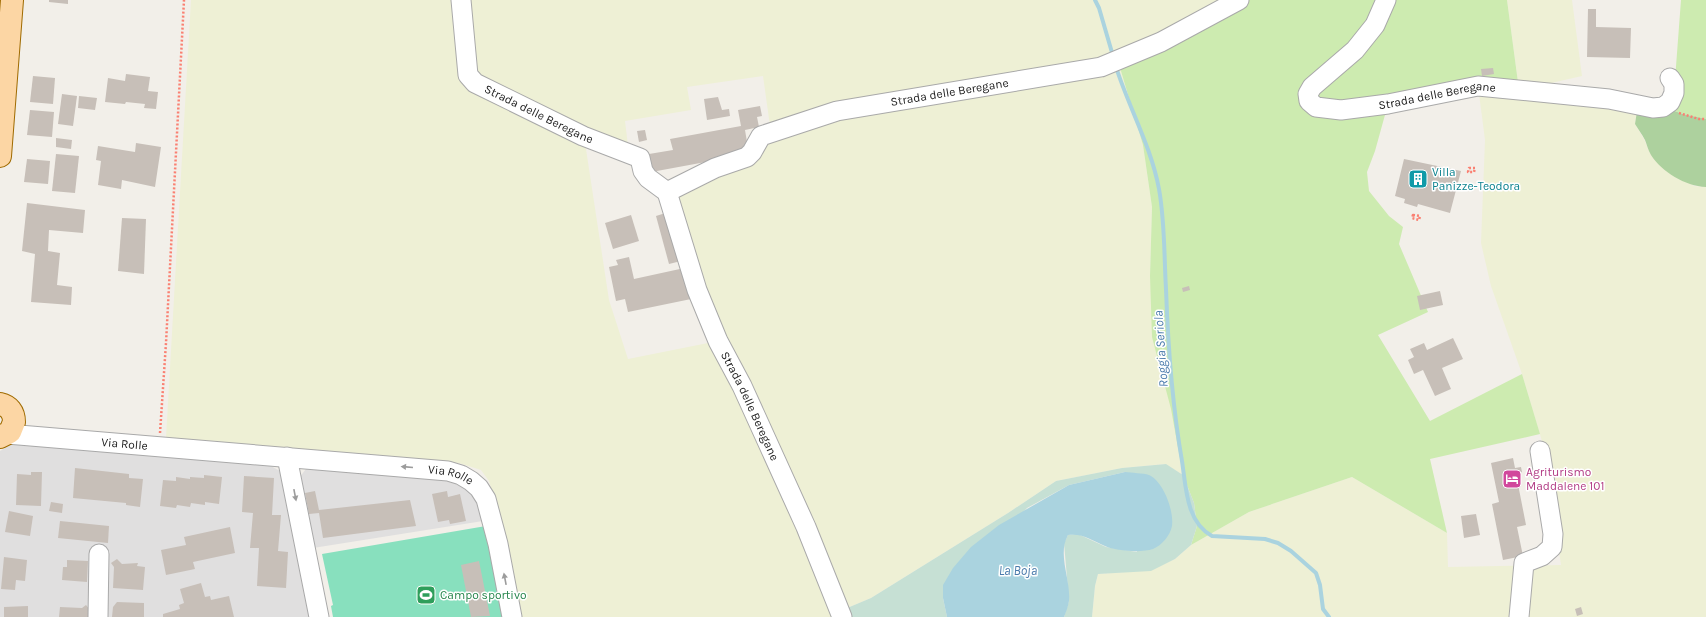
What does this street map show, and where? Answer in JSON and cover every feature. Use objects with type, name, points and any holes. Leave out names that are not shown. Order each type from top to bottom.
[{"type":"main road","points":[[0,156],[12,0]]},
{"type":"main road","points":[[2,436],[14,425],[5,405]]},
{"type":"street","name":"Strada delle Beregane","points":[[461,0],[468,75],[475,83],[583,136],[640,158],[643,171],[648,178],[667,192],[697,290],[718,341],[742,386],[806,527],[842,617]]},
{"type":"street","name":"Strada delle Beregane","points":[[667,192],[715,168],[747,157],[752,152],[761,136],[837,111],[1101,67],[1161,42],[1239,0]]},
{"type":"street","name":"Strada delle Beregane","points":[[1386,0],[1376,26],[1355,50],[1312,87],[1308,94],[1309,101],[1316,107],[1340,110],[1388,104],[1478,86],[1609,99],[1653,108],[1663,107]]},
{"type":"street","points":[[1663,107],[1670,102],[1674,93],[1674,84],[1670,78]]},
{"type":"street","points":[[5,405],[22,426],[34,436]]},
{"type":"street","name":"Via Rolle","points":[[2,436],[34,436],[158,448],[287,457],[448,471],[461,475],[479,488],[486,499],[498,544],[512,617]]},
{"type":"street","points":[[1519,617],[1524,562],[1542,556],[1552,547],[1553,534],[1540,450]]},
{"type":"street","points":[[287,457],[319,617]]},
{"type":"street","points":[[98,554],[98,617]]},
{"type":"path","points":[[158,448],[167,335],[184,0]]},
{"type":"path","points":[[1663,107],[1683,114],[1706,119]]},
{"type":"shaded area","points":[[14,443],[269,465],[280,471],[310,617],[0,617],[0,451]]},
{"type":"shaded area","points":[[306,469],[443,480],[462,486],[473,493],[480,506],[483,521],[313,548],[299,478]]},
{"type":"green space","points":[[191,0],[1239,0],[1118,61],[1143,145],[1152,207],[1150,276],[1183,475],[1165,464],[1122,468],[1056,481],[1008,513],[871,598],[840,611],[842,617],[520,617],[504,531],[489,481],[481,470],[459,463],[166,438]],"holes":[[[763,76],[771,133],[667,192],[718,341],[628,359],[609,300],[584,136],[629,154],[625,121],[691,110],[687,87]]]},
{"type":"green space","points":[[1239,0],[1507,0],[1519,90],[1388,104],[1375,151],[1367,172],[1369,191],[1389,216],[1403,227],[1399,244],[1428,312],[1378,335],[1430,421],[1522,374],[1540,434],[1430,459],[1447,533],[1352,477],[1249,512],[1191,545],[1197,526],[1194,503],[1183,475],[1171,409],[1152,337],[1150,276],[1152,207],[1143,145],[1118,61]]},
{"type":"green space","points":[[1507,0],[1572,0],[1582,76],[1521,90],[1638,105],[1635,124],[1650,153],[1694,186],[1706,187],[1706,617],[1092,617],[1095,586],[1098,574],[1151,570],[1175,559],[1191,545],[1249,512],[1352,477],[1447,533],[1448,567],[1561,565],[1544,448],[1522,374],[1491,286],[1481,243],[1485,140],[1478,86],[1519,90]]},
{"type":"green space","points":[[1681,0],[1706,0],[1706,119],[1683,114],[1663,107],[1674,93]]},
{"type":"green space","points":[[1638,105],[1663,107],[1683,114],[1706,119],[1706,187],[1690,184],[1675,177],[1661,167],[1651,155],[1645,140],[1635,124]]},
{"type":"green space","points":[[1166,464],[1183,475],[1194,503],[1197,526],[1191,545],[1175,559],[1151,571],[1098,574],[1095,586],[1092,617],[1064,617],[1069,601],[1064,543],[1068,535],[1078,534],[1106,547],[1137,552],[1125,472],[1069,485],[1027,508],[943,598],[947,617],[842,617],[840,611],[871,598],[1008,513],[1056,481],[1122,468]]},
{"type":"green space","points":[[486,526],[502,617],[333,617],[331,606],[333,605],[322,554]]},
{"type":"water","name":"La Boja","points":[[1125,472],[1149,475],[1159,484],[1167,498],[1170,505],[1172,526],[1165,540],[1159,545],[1148,550],[1122,550],[1110,548],[1083,536],[1068,535],[1065,543],[1064,559],[1069,601],[1064,617],[947,617],[943,598],[943,585],[953,568],[971,547],[999,525],[1069,485]]},
{"type":"building","points":[[49,0],[68,0],[68,4],[49,2]]},
{"type":"building","points":[[1588,9],[1596,9],[1596,27],[1631,28],[1630,58],[1587,57]]},
{"type":"building","points":[[1493,68],[1494,74],[1482,76],[1481,69]]},
{"type":"building","points":[[126,74],[150,77],[148,91],[158,92],[156,109],[144,108],[145,104],[105,102],[108,78],[125,81]]},
{"type":"building","points":[[33,76],[55,78],[53,104],[30,102]]},
{"type":"building","points":[[62,94],[77,96],[73,126],[58,124]]},
{"type":"building","points":[[79,96],[97,98],[95,110],[78,108]]},
{"type":"building","points":[[718,97],[722,110],[729,109],[730,116],[707,120],[704,99]]},
{"type":"building","points":[[760,106],[762,116],[757,117],[759,127],[745,130],[749,154],[646,173],[643,155],[673,150],[670,139],[741,126],[738,110]]},
{"type":"building","points":[[30,110],[54,112],[52,137],[27,135]]},
{"type":"building","points":[[645,130],[647,140],[639,142],[637,131]]},
{"type":"building","points":[[56,138],[72,140],[71,149],[56,147]]},
{"type":"building","points":[[136,143],[161,147],[155,187],[122,180],[121,189],[98,185],[101,161],[96,160],[98,146],[135,152]]},
{"type":"building","points":[[56,154],[79,156],[75,193],[52,191]]},
{"type":"building","points":[[27,159],[50,161],[48,184],[24,182]]},
{"type":"building","points":[[1404,159],[1461,171],[1450,213],[1418,204],[1417,207],[1404,203],[1405,199],[1395,196]]},
{"type":"building","points":[[27,203],[85,210],[83,233],[49,230],[48,251],[60,253],[57,285],[72,287],[71,305],[31,302],[35,254],[22,251]]},
{"type":"building","points":[[672,211],[685,260],[669,264],[656,216]]},
{"type":"building","points":[[631,215],[639,241],[613,249],[605,223]]},
{"type":"building","points":[[122,218],[146,219],[144,274],[118,271]]},
{"type":"building","points":[[629,257],[634,279],[689,267],[696,298],[628,312],[625,299],[616,301],[609,267],[618,265],[616,260]]},
{"type":"building","points":[[1189,286],[1190,290],[1183,292],[1182,288]]},
{"type":"building","points":[[1440,291],[1443,305],[1420,310],[1417,296]]},
{"type":"building","points":[[1453,338],[1463,359],[1442,368],[1451,389],[1435,396],[1423,370],[1414,374],[1408,360],[1414,357],[1410,349],[1424,343],[1427,350]]},
{"type":"building","points":[[1513,458],[1515,468],[1521,467],[1522,472],[1516,474],[1526,525],[1517,527],[1523,556],[1503,560],[1492,504],[1499,502],[1491,463]]},
{"type":"building","points":[[75,468],[129,474],[129,478],[143,479],[140,507],[126,505],[126,503],[73,498]]},
{"type":"building","points":[[31,472],[42,472],[41,506],[16,505],[17,474],[31,475]]},
{"type":"building","points":[[204,475],[222,477],[219,504],[205,502],[205,505],[191,503],[190,507],[177,505],[176,508],[160,506],[163,480],[176,481],[176,477],[190,479],[190,477],[204,478]]},
{"type":"building","points":[[244,476],[274,478],[272,515],[281,515],[278,551],[288,552],[286,588],[257,586],[259,548],[250,548],[253,513],[242,512]]},
{"type":"building","points":[[315,491],[319,510],[410,500],[416,526],[323,538],[319,513],[309,514],[305,493]]},
{"type":"building","points":[[447,491],[448,497],[460,494],[466,521],[450,524],[449,520],[438,522],[432,494]]},
{"type":"building","points":[[51,502],[63,504],[62,513],[49,511]]},
{"type":"building","points":[[9,511],[33,516],[30,536],[5,532]]},
{"type":"building","points":[[1476,514],[1480,535],[1464,538],[1461,516]]},
{"type":"building","points":[[60,521],[109,526],[108,543],[58,538]]},
{"type":"building","points":[[230,527],[235,553],[193,562],[195,569],[166,575],[161,550],[186,545],[184,537]]},
{"type":"building","points":[[4,557],[27,560],[25,581],[16,580],[15,590],[1,589]]},
{"type":"building","points":[[117,559],[122,564],[138,563],[137,566],[145,567],[143,590],[113,588],[114,567],[111,563]]},
{"type":"building","points":[[67,560],[88,561],[87,582],[62,580],[63,567],[67,567]]},
{"type":"building","points":[[479,561],[490,616],[471,617],[461,565]]},
{"type":"building","points":[[201,583],[205,597],[210,596],[211,600],[229,596],[234,617],[163,617],[163,614],[180,609],[179,605],[184,603],[180,589]]},
{"type":"building","points":[[117,602],[144,603],[144,617],[112,617],[113,607]]},
{"type":"building","points":[[86,605],[92,612],[90,617],[59,617],[60,607],[82,608]]},
{"type":"building","points":[[28,606],[28,617],[4,617],[4,607]]},
{"type":"building","points":[[1581,607],[1583,614],[1577,616],[1575,609]]},
{"type":"waterway","name":"Roggia Seriola","points":[[1095,0],[1099,8],[1113,56]]},
{"type":"waterway","name":"Roggia Seriola","points":[[1116,67],[1151,158],[1159,189],[1163,226],[1173,397],[1186,492],[1192,513],[1203,530],[1212,536],[1265,539],[1278,543],[1291,551],[1316,573],[1320,585],[1323,609],[1329,617]]},
{"type":"place","name":"Villa Panizze-Teodora","points":[[1418,179]]},
{"type":"place","name":"Agriturismo Maddalene 101","points":[[1512,479]]},
{"type":"place","name":"Campo sportivo","points":[[426,595]]}]
